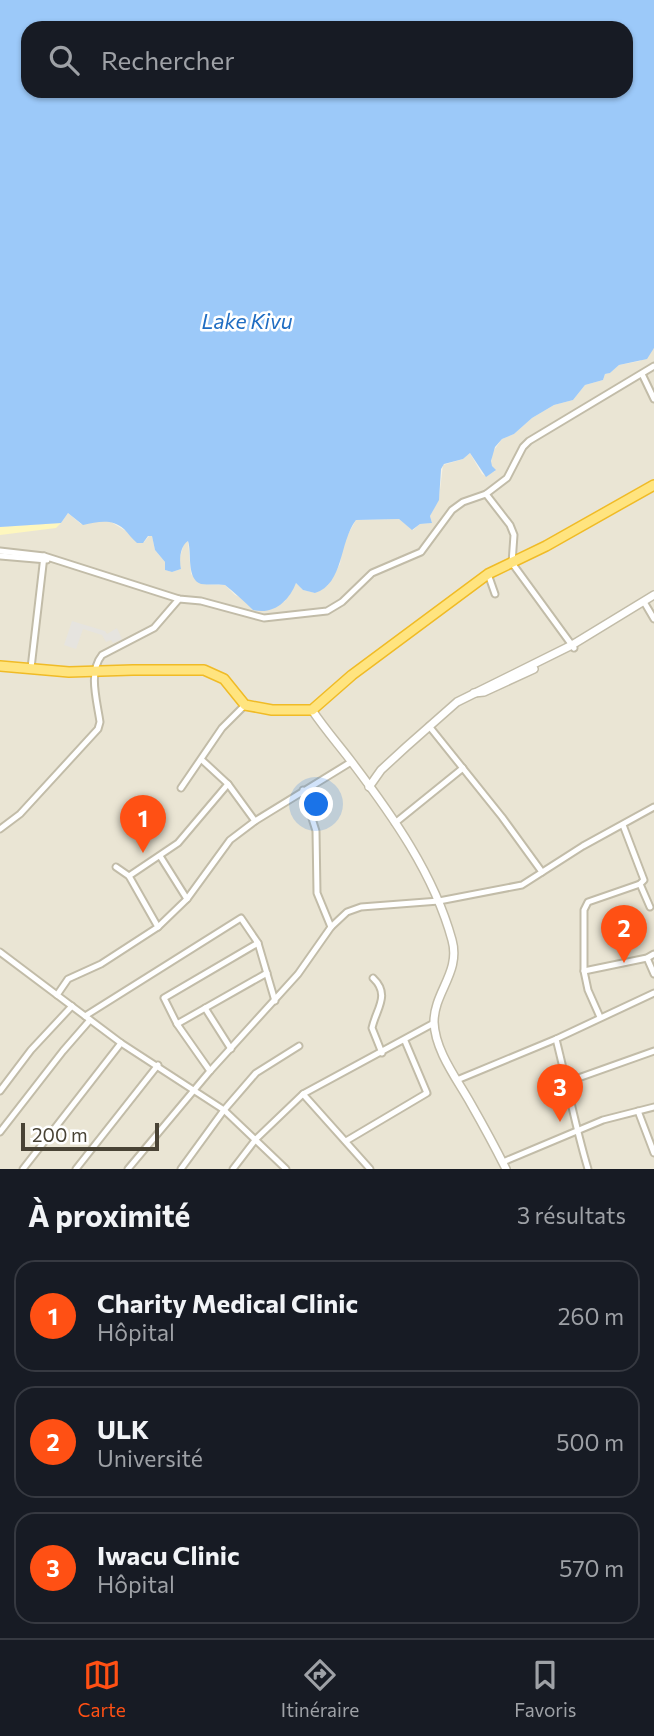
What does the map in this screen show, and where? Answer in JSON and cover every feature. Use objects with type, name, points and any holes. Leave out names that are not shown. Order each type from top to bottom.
[{"type":"highway","points":[[0,666],[94,672],[204,670],[224,679],[245,705],[272,710],[312,710],[366,664],[488,574],[654,485]]},
{"type":"street","points":[[0,553],[46,558],[179,599],[201,601],[264,618],[327,611],[342,602],[372,573],[417,555],[432,540],[452,510],[463,502],[486,494],[512,472],[523,447],[529,441],[654,366]]},
{"type":"street","points":[[642,374],[654,399]]},
{"type":"street","points":[[486,494],[510,525],[514,535],[512,563],[573,647]]},
{"type":"street","points":[[31,668],[46,558]]},
{"type":"street","points":[[488,574],[495,594]]},
{"type":"street","points":[[369,787],[382,770],[445,710],[473,693],[573,647],[654,598]]},
{"type":"street","points":[[0,829],[20,814],[98,729],[100,722],[94,672],[102,655],[154,628],[179,599]]},
{"type":"street","points":[[645,603],[654,619]]},
{"type":"street","points":[[181,788],[222,729],[245,705]]},
{"type":"street","points":[[312,710],[395,823],[414,852],[439,901],[453,943],[454,955],[453,967],[436,1007],[434,1023],[441,1050],[505,1165],[603,1120],[654,1107]]},
{"type":"street","points":[[429,726],[542,872]]},
{"type":"street","points":[[202,761],[228,784],[255,821]]},
{"type":"street","points":[[57,995],[68,979],[101,964],[158,927],[187,899],[230,841],[255,821],[351,762]]},
{"type":"street","points":[[395,823],[463,768]]},
{"type":"street","points":[[361,775],[382,770]]},
{"type":"street","points":[[129,876],[178,843],[228,784]]},
{"type":"street","points":[[303,790],[316,831],[317,893],[331,927]]},
{"type":"street","points":[[128,1169],[209,1071],[275,1001],[331,927],[347,912],[360,907],[439,901],[522,885],[583,846],[654,807]]},
{"type":"street","points":[[600,1017],[584,971],[584,905],[640,884],[644,878],[623,825]]},
{"type":"street","points":[[160,856],[187,899]]},
{"type":"street","points":[[116,867],[129,876],[158,927]]},
{"type":"street","points":[[640,884],[650,907]]},
{"type":"street","points":[[0,1132],[87,1018],[236,919],[244,920],[258,943],[275,1001]]},
{"type":"street","points":[[209,1071],[164,1001],[167,995],[258,943]]},
{"type":"street","points":[[0,952],[121,1042],[224,1110],[286,1169]]},
{"type":"street","points":[[584,971],[647,958],[654,954]]},
{"type":"street","points":[[647,958],[654,974]]},
{"type":"street","points":[[177,1024],[267,973]]},
{"type":"street","points":[[373,978],[382,989],[382,1002],[372,1028],[382,1053]]},
{"type":"street","points":[[457,1080],[556,1039],[654,993]]},
{"type":"street","points":[[0,1091],[31,1050],[72,1006]]},
{"type":"street","points":[[205,1008],[231,1049]]},
{"type":"street","points":[[233,1169],[256,1139],[303,1094],[434,1023]]},
{"type":"street","points":[[556,1039],[576,1131],[588,1169]]},
{"type":"street","points":[[346,1141],[427,1093],[405,1041]]},
{"type":"street","points":[[23,1169],[121,1042]]},
{"type":"street","points":[[181,1169],[224,1110],[264,1066],[299,1046]]},
{"type":"street","points":[[567,1082],[654,1051]]},
{"type":"street","points":[[76,1169],[158,1065]]},
{"type":"street","points":[[303,1094],[370,1169]]},
{"type":"street","points":[[638,1111],[654,1153]]},
{"type":"shaded area","points":[[654,348],[654,1169],[0,1169],[0,527],[61,523],[68,513],[81,524],[103,520],[111,522],[144,542],[152,536],[155,550],[165,562],[165,570],[172,572],[181,569],[179,561],[184,543],[188,541],[191,574],[202,584],[225,585],[235,595],[246,600],[253,610],[269,610],[285,601],[296,583],[303,590],[315,593],[328,585],[340,564],[343,543],[356,520],[399,519],[413,530],[420,524],[432,523],[430,516],[439,498],[443,465],[463,459],[470,453],[482,474],[486,476],[495,471],[491,465],[492,453],[502,439],[514,434],[532,418],[554,405],[573,400],[585,385],[603,380],[605,374],[619,365],[640,361]]},
{"type":"shaded area","points":[[72,621],[105,631],[107,634],[117,628],[122,639],[113,643],[111,640],[106,642],[102,635],[83,629],[76,649],[64,645]]},
{"type":"sand","points":[[61,523],[56,528],[0,535],[0,527]]},
{"type":"water","name":"Lake Kivu","points":[[0,0],[654,0],[654,348],[647,359],[619,365],[605,374],[603,380],[585,385],[573,400],[554,405],[532,418],[514,434],[502,439],[495,447],[491,461],[496,470],[486,477],[470,453],[463,459],[444,464],[441,469],[439,500],[430,516],[432,523],[420,524],[412,530],[399,519],[356,520],[331,581],[315,593],[303,590],[296,583],[285,601],[268,610],[253,610],[225,585],[201,584],[196,581],[191,571],[188,541],[181,554],[181,569],[172,572],[165,570],[165,562],[155,550],[152,536],[148,536],[143,543],[137,543],[114,523],[83,525],[68,513],[61,523],[0,527]]},
{"type":"place","name":"Charity Medical Clinic","points":[[143,853]]},
{"type":"place","name":"ULK","points":[[624,963]]},
{"type":"place","name":"Iwacu Clinic","points":[[560,1122]]}]
